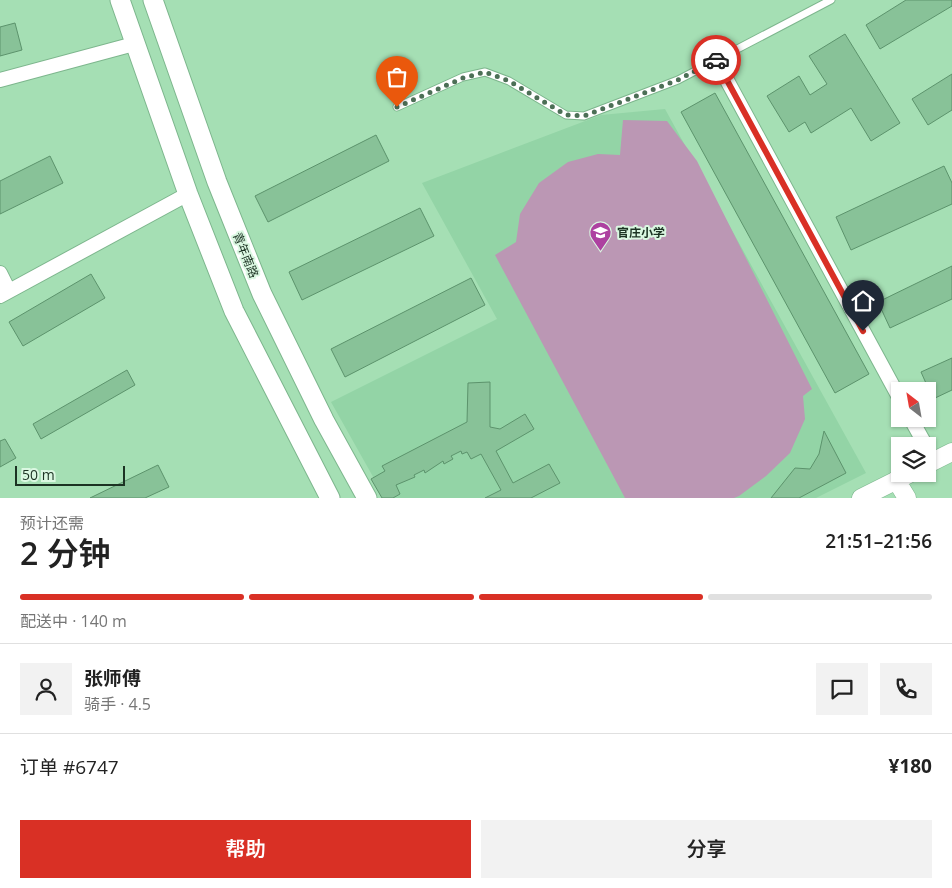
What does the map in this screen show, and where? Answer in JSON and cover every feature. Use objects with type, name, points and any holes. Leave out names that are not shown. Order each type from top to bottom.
[{"type":"main road","points":[[120,0],[188,194],[234,311],[330,498]]},
{"type":"main road","name":"青年南路","points":[[153,0],[217,182],[262,294],[324,420],[367,498]]},
{"type":"street","points":[[0,80],[134,44]]},
{"type":"street","points":[[716,60],[891,382]]},
{"type":"street","points":[[0,273],[5,294],[188,194]]},
{"type":"street","points":[[936,454],[952,452]]},
{"type":"street","points":[[861,498],[892,482]]},
{"type":"street","points":[[903,482],[907,498]]},
{"type":"lane","points":[[397,107],[463,78],[485,72],[509,81],[566,115],[584,116],[678,80],[831,0]]},
{"type":"shaded area","name":"官庄小学","points":[[665,109],[866,473],[816,498],[385,498],[331,402],[497,319],[422,183],[601,115]]},
{"type":"shaded area","points":[[623,120],[667,121],[697,161],[812,389],[803,396],[805,419],[790,453],[766,476],[734,498],[625,498],[495,255],[516,242],[520,214],[539,183],[568,162],[598,154],[620,155]]},
{"type":"building","points":[[906,0],[952,0],[952,6],[880,49],[866,25]]},
{"type":"building","points":[[15,23],[22,50],[0,56],[0,27]]},
{"type":"building","points":[[845,34],[900,123],[871,141],[851,108],[811,133],[805,122],[789,132],[767,96],[799,76],[810,95],[827,84],[809,56]]},
{"type":"building","points":[[952,74],[952,110],[928,125],[912,99]]},
{"type":"building","points":[[715,93],[869,374],[835,393],[681,112]]},
{"type":"building","points":[[376,135],[389,161],[268,222],[255,196]]},
{"type":"building","points":[[50,156],[63,183],[0,214],[0,181]]},
{"type":"building","points":[[944,166],[952,183],[952,204],[851,250],[836,217]]},
{"type":"building","points":[[420,208],[434,236],[302,300],[289,272]]},
{"type":"building","points":[[952,266],[952,299],[890,328],[878,302]]},
{"type":"building","points":[[91,274],[105,298],[23,346],[9,322]]},
{"type":"building","points":[[471,278],[485,305],[345,377],[331,349]]},
{"type":"building","points":[[952,358],[952,390],[936,398],[936,382],[925,382],[921,372]]},
{"type":"building","points":[[127,370],[135,385],[41,439],[33,424]]},
{"type":"building","points":[[490,382],[490,427],[500,429],[525,414],[534,429],[496,451],[513,483],[549,464],[560,483],[531,498],[485,498],[501,490],[481,454],[471,459],[467,452],[462,454],[461,451],[451,456],[453,459],[444,464],[443,461],[425,473],[424,470],[414,475],[415,477],[396,485],[400,494],[393,498],[382,498],[371,479],[385,471],[382,466],[467,422],[468,383]]},
{"type":"building","points":[[824,431],[846,473],[799,498],[771,498],[795,468],[810,469],[819,454]]},
{"type":"building","points":[[5,439],[16,458],[0,467],[0,441]]},
{"type":"building","points":[[158,465],[169,487],[145,498],[90,498]]},
{"type":"way so far","points":[[397,107],[463,78],[485,72],[509,81],[566,115],[574,117],[584,116],[678,80],[716,60]]},
{"type":"place","name":"官庄小学","points":[[601,251]]},
{"type":"route","points":[[716,60],[863,331]]}]
